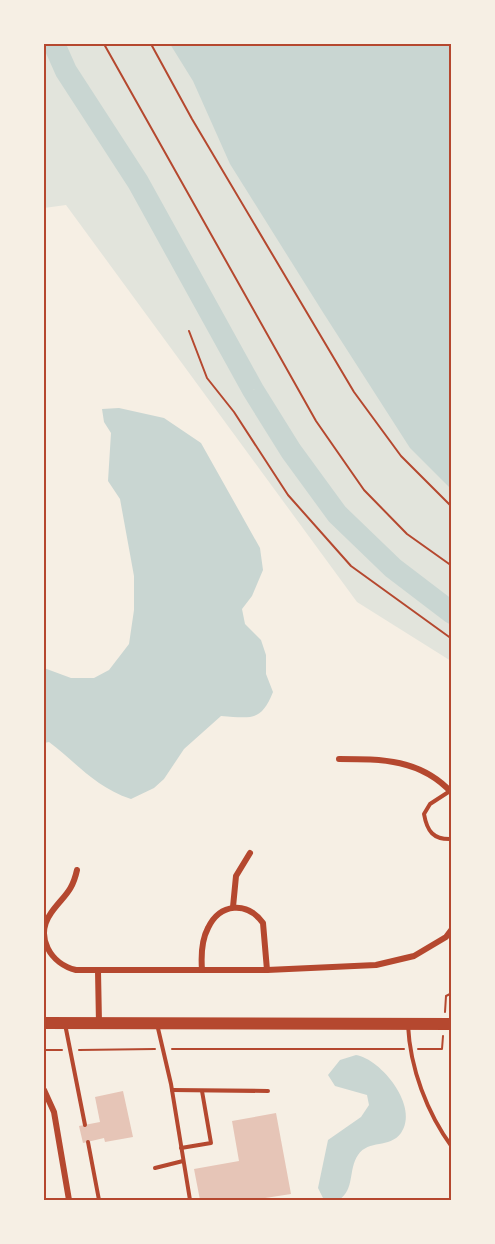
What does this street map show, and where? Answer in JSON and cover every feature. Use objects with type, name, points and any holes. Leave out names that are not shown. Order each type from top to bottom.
[{"type":"highway","points":[[44,1023],[452,1024]]},
{"type":"street","points":[[339,759],[385,759],[415,766],[439,780],[451,792]]},
{"type":"street","points":[[233,907],[236,876],[250,853]]},
{"type":"street","points":[[77,870],[67,896],[51,913],[46,923],[46,946],[58,963],[66,968],[98,971],[267,970],[376,965],[414,956],[446,937],[452,929]]},
{"type":"street","points":[[202,970],[203,941],[208,928],[216,915],[233,907],[250,910],[263,923],[267,970]]},
{"type":"street","points":[[98,971],[99,1024]]},
{"type":"street","points":[[44,1090],[54,1112],[69,1200]]},
{"type":"lane","points":[[451,792],[430,804],[424,814],[427,829],[437,838],[452,839]]},
{"type":"lane","points":[[65,1023],[84,1125]]},
{"type":"lane","points":[[157,1024],[172,1090],[190,1200]]},
{"type":"lane","points":[[408,1024],[416,1073],[439,1129],[452,1147]]},
{"type":"lane","points":[[172,1090],[268,1091]]},
{"type":"lane","points":[[181,1148],[211,1143],[202,1090]]},
{"type":"lane","points":[[88,1142],[99,1200]]},
{"type":"lane","points":[[155,1168],[183,1161]]},
{"type":"path","points":[[104,44],[316,421],[364,490],[407,534],[452,566]]},
{"type":"path","points":[[151,44],[192,119],[354,392],[401,456],[452,507]]},
{"type":"path","points":[[189,331],[207,378],[234,412],[288,495],[351,566],[452,639]]},
{"type":"path","points":[[446,996],[452,993]]},
{"type":"path","points":[[434,1049],[442,1049],[442,1044]]},
{"type":"path","points":[[44,1050],[392,1049]]},
{"type":"shaded area","points":[[44,44],[451,44],[451,661],[357,602],[66,205],[44,208]]},
{"type":"shaded area","points":[[170,44],[451,44],[451,489],[410,448],[324,314],[230,164],[193,81]]},
{"type":"shaded area","points":[[119,408],[164,418],[201,443],[260,548],[263,570],[252,596],[242,609],[245,624],[261,640],[266,655],[266,674],[273,692],[264,709],[254,716],[221,716],[184,749],[164,779],[154,788],[131,799],[107,788],[49,742],[44,743],[44,668],[71,678],[94,678],[109,670],[129,644],[134,610],[134,576],[120,499],[108,481],[111,433],[104,422],[102,409]]},
{"type":"shaded area","points":[[356,1055],[376,1065],[395,1086],[406,1110],[406,1122],[396,1138],[368,1147],[358,1155],[344,1196],[339,1200],[324,1200],[318,1188],[328,1140],[361,1117],[369,1105],[367,1095],[335,1086],[328,1075],[340,1060]]},
{"type":"building","points":[[123,1091],[133,1137],[105,1142],[104,1138],[83,1143],[79,1126],[100,1122],[95,1097]]},
{"type":"building","points":[[276,1113],[291,1194],[252,1200],[200,1200],[194,1169],[239,1161],[232,1121]]},
{"type":"waterway","points":[[54,44],[66,71],[138,182],[253,390],[291,451],[337,514],[393,568],[452,613]]}]
